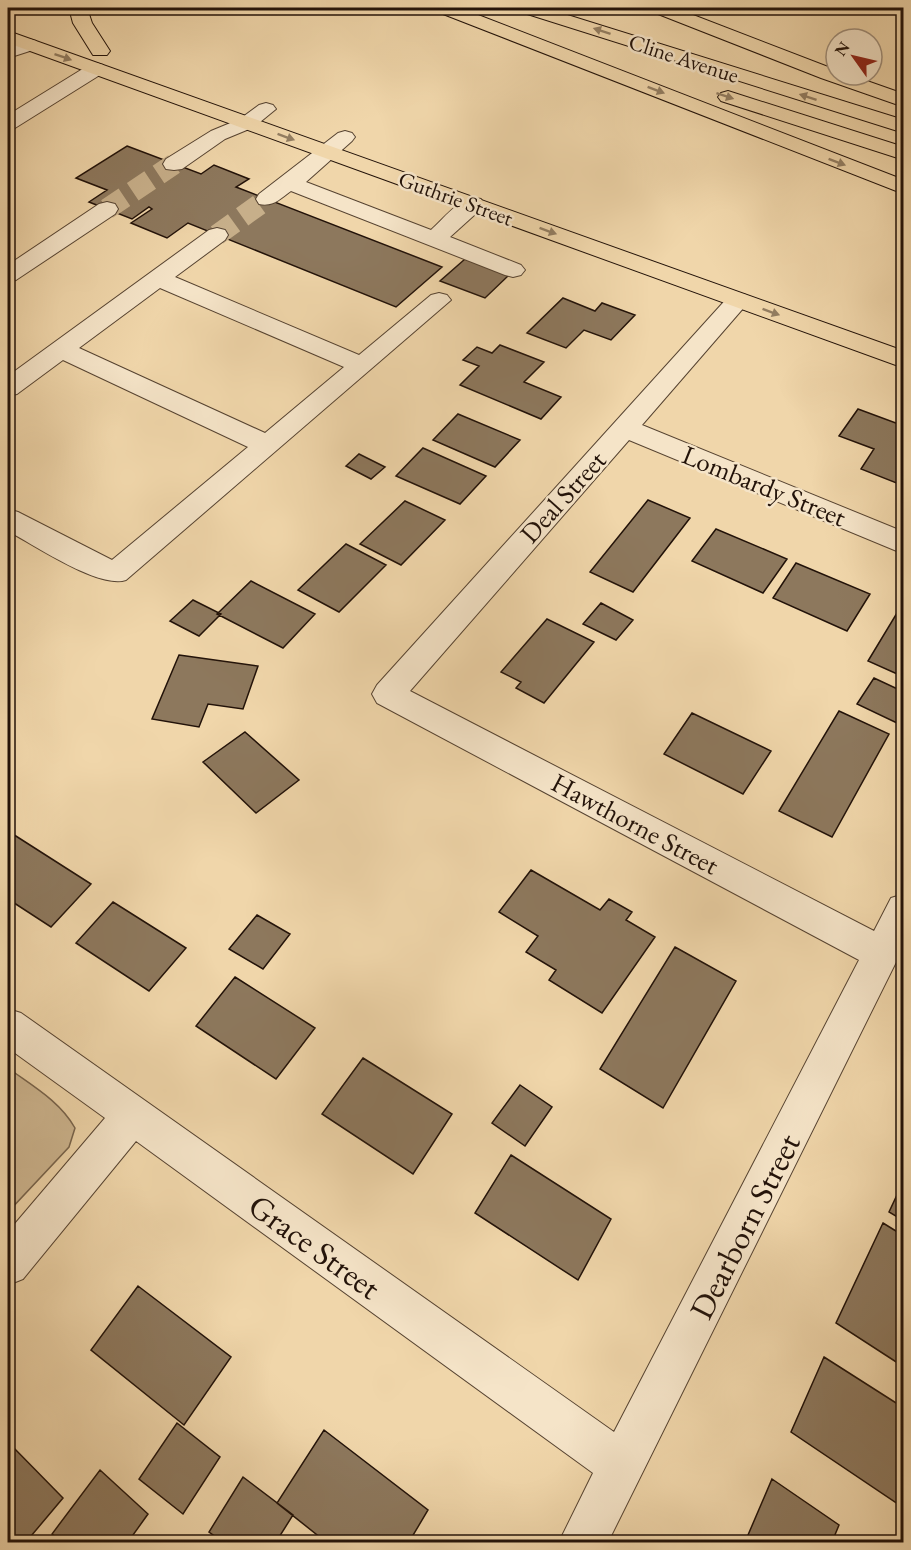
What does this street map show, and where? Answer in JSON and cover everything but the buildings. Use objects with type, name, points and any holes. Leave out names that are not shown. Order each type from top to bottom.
[{"type":"main road","points":[[78,8],[80,21],[94,37],[98,60]]},
{"type":"main road","points":[[445,8],[903,188]]},
{"type":"main road","name":"Cline Avenue","points":[[450,8],[903,154]]},
{"type":"main road","name":"Cline Avenue","points":[[528,8],[903,128]]},
{"type":"main road","points":[[660,8],[828,74],[903,100]]},
{"type":"main road","name":"Guthrie Street","points":[[8,19],[247,123],[903,360]]},
{"type":"main road","name":"Guthrie Street","points":[[8,37],[29,45],[98,60],[266,109],[591,225]]},
{"type":"street","points":[[8,52],[29,45]]},
{"type":"street","points":[[8,124],[98,60]]},
{"type":"street","points":[[174,164],[218,135],[247,123],[266,109]]},
{"type":"street","points":[[267,199],[345,137]]},
{"type":"street","points":[[295,178],[295,185],[513,270]]},
{"type":"street","points":[[434,239],[473,204]]},
{"type":"street","points":[[8,275],[107,209]]},
{"type":"street","points":[[8,388],[217,235]]},
{"type":"street","points":[[158,278],[361,365]]},
{"type":"street","points":[[8,519],[90,563],[116,573],[439,300]]},
{"type":"street","name":"Deal Street","points":[[388,694],[738,300]]},
{"type":"street","points":[[61,349],[267,446]]},
{"type":"street","name":"Lombardy Street","points":[[624,428],[903,544]]},
{"type":"street","name":"Hawthorne Street","points":[[388,694],[881,953]]},
{"type":"street","name":"Dearborn Street","points":[[583,1542],[903,909]]},
{"type":"street","name":"Grace Street","points":[[8,1026],[623,1466]]},
{"type":"street","points":[[8,1264],[132,1116]]},
{"type":"shaded area","points":[[8,1068],[53,1102],[69,1118],[75,1128],[69,1147],[8,1212]]},
{"type":"tunnel","points":[[107,209],[174,164]]},
{"type":"tunnel","points":[[217,235],[267,199]]}]
